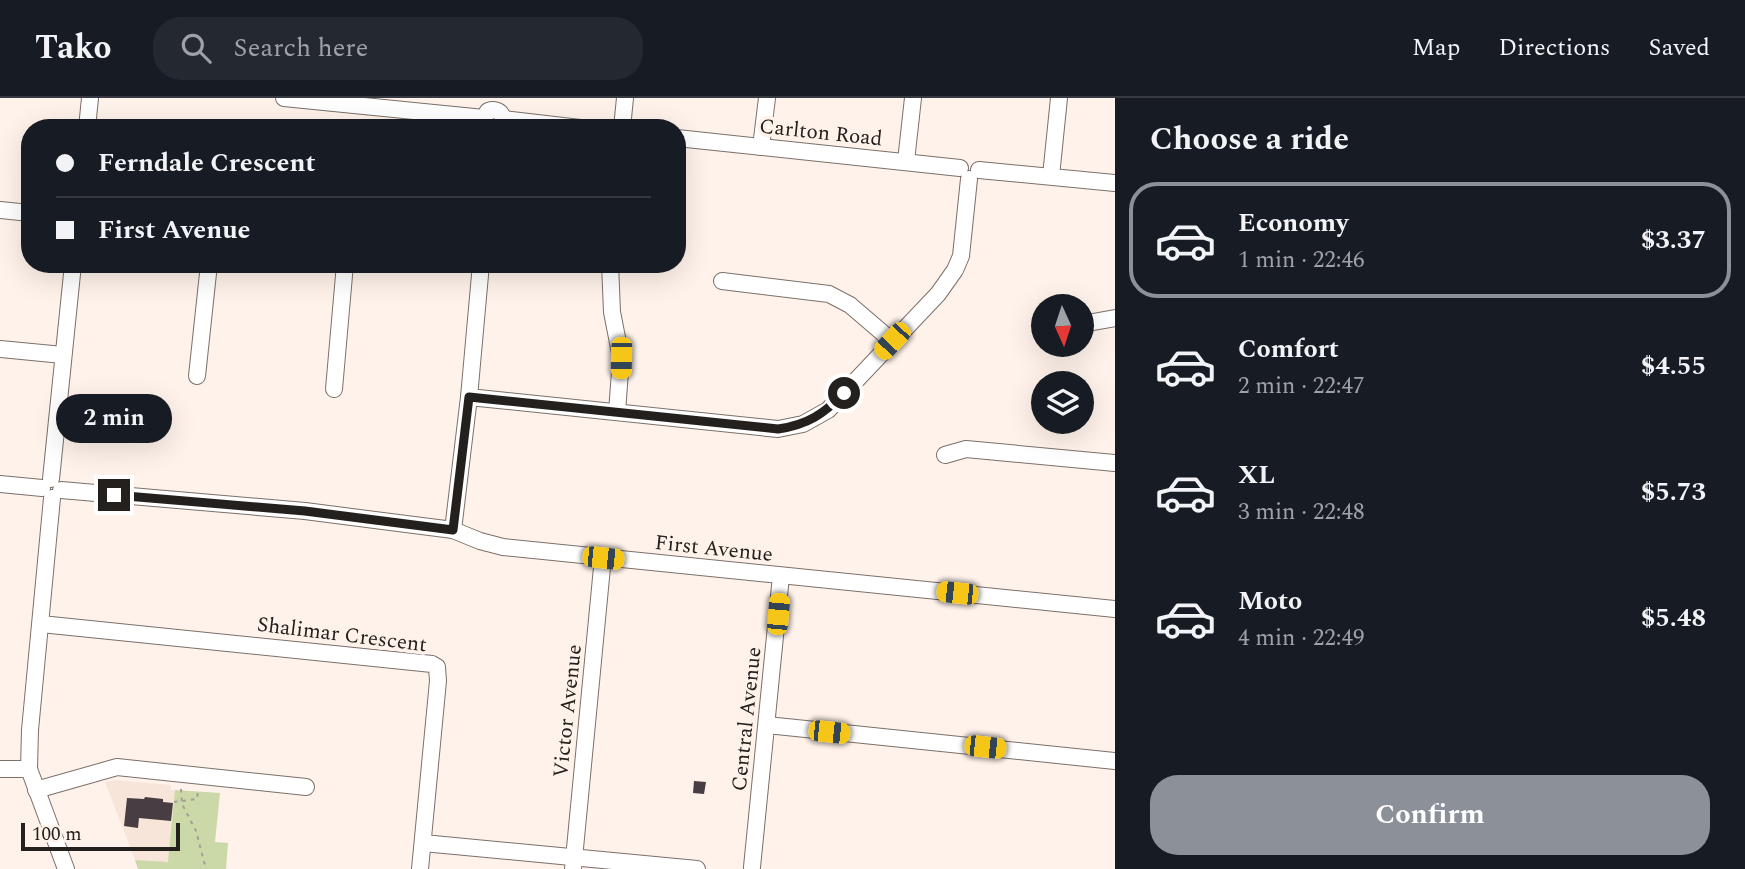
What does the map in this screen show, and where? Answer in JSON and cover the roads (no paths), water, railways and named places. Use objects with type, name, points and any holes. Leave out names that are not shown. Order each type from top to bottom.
[{"type":"street","points":[[88,119],[90,98]]},
{"type":"street","points":[[284,98],[494,117]]},
{"type":"street","points":[[623,119],[625,98]]},
{"type":"street","points":[[761,147],[766,98]]},
{"type":"street","points":[[906,161],[913,98]]},
{"type":"street","points":[[1051,176],[1059,98]]},
{"type":"street","name":"Carlton Road","points":[[686,139],[906,161],[969,172],[1051,176],[1115,183]]},
{"type":"street","points":[[469,397],[778,429],[803,424],[828,410],[938,294],[955,270],[961,256],[969,172]]},
{"type":"street","points":[[0,210],[21,212]]},
{"type":"street","points":[[66,869],[29,769],[30,730],[72,273]]},
{"type":"street","points":[[197,376],[208,273]]},
{"type":"street","points":[[334,389],[344,273]]},
{"type":"street","points":[[453,530],[480,273]]},
{"type":"street","points":[[610,273],[612,312],[621,358],[617,412]]},
{"type":"street","points":[[722,281],[829,294],[850,305],[892,341]]},
{"type":"street","points":[[1094,322],[1115,318]]},
{"type":"street","points":[[0,349],[63,355]]},
{"type":"street","points":[[945,455],[966,449],[1115,463]]},
{"type":"street","name":"First Avenue","points":[[0,484],[305,511],[453,530],[503,547],[1115,609]]},
{"type":"street","name":"Victor Avenue","points":[[573,863],[603,558]]},
{"type":"street","name":"Central Avenue","points":[[752,868],[781,576]]},
{"type":"street","name":"Shalimar Crescent","points":[[41,624],[432,664],[436,667],[438,681],[420,869]]},
{"type":"street","points":[[768,725],[1115,761]]},
{"type":"street","points":[[36,790],[117,767],[306,787]]},
{"type":"street","points":[[0,769],[29,769]]},
{"type":"street","points":[[423,843],[573,863],[697,869]]}]
